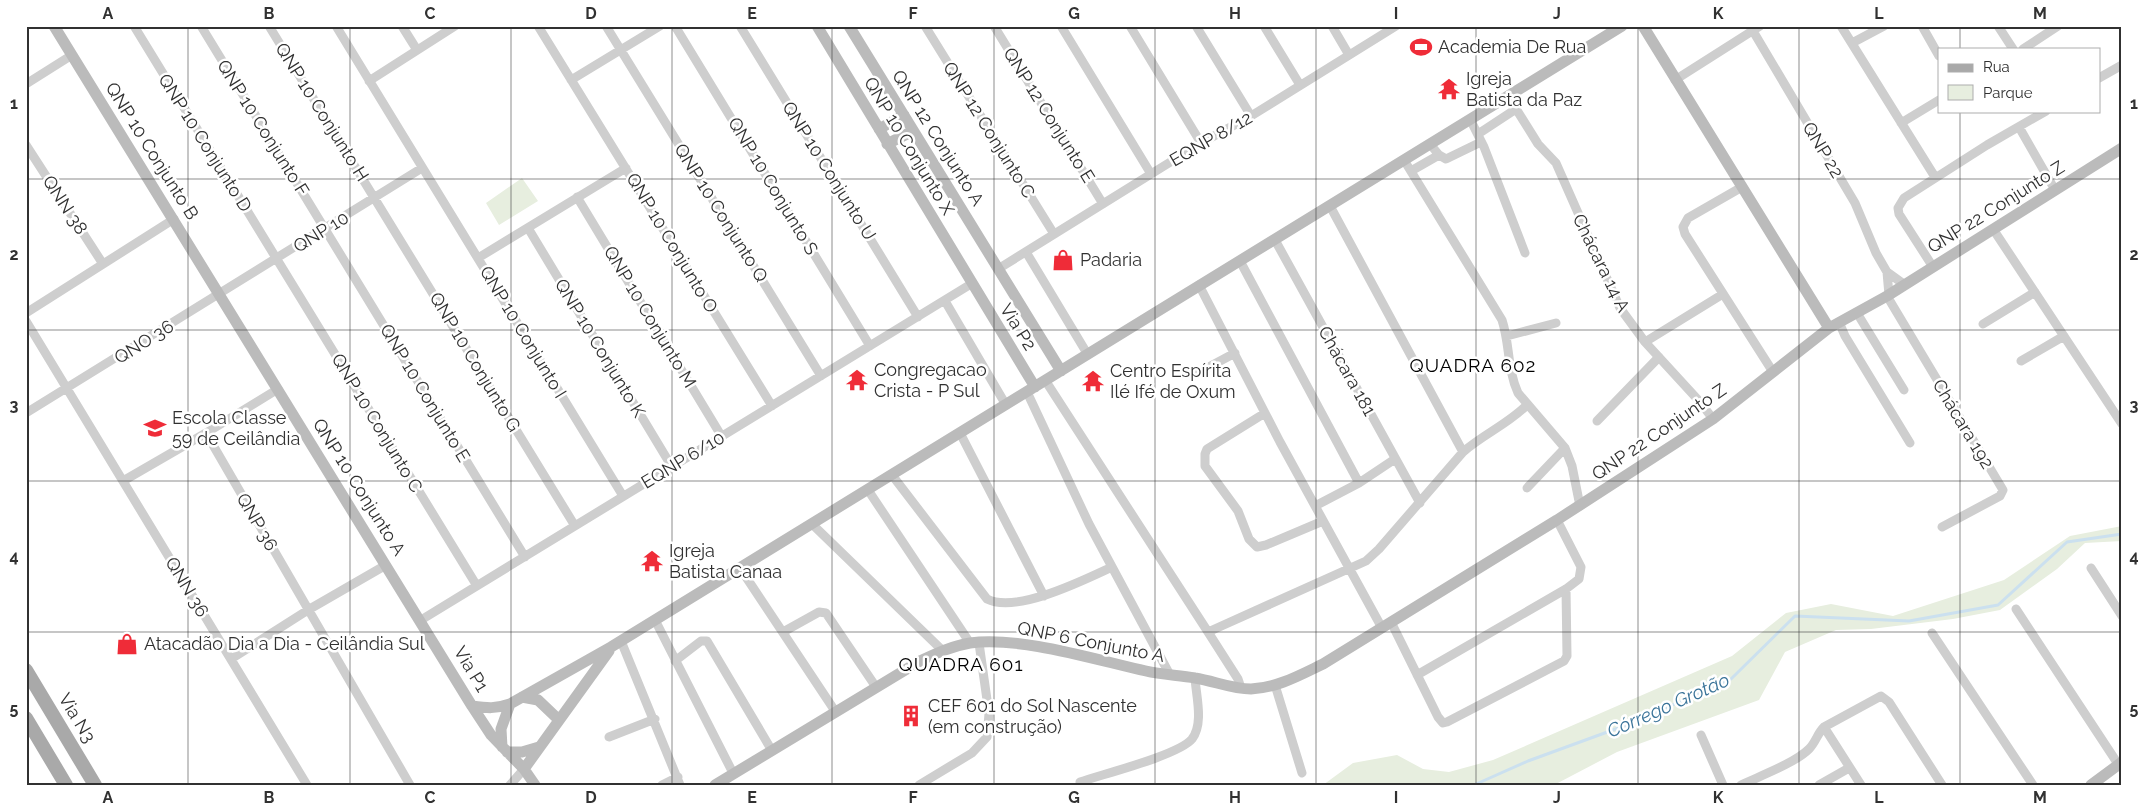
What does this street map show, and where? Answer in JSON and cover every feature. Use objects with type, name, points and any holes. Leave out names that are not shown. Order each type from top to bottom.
[{"type":"main road","name":"Via N3","points":[[26,670],[95,785]]},
{"type":"main road","points":[[26,684],[45,715],[73,747]]},
{"type":"main road","points":[[26,718],[66,785]]},
{"type":"street","name":"QNP 10 Conjunto B","points":[[54,26],[220,295]]},
{"type":"street","name":"QNP 10 Conjunto D","points":[[134,26],[277,259]]},
{"type":"street","name":"QNP 10 Conjunto F","points":[[201,26],[326,229]]},
{"type":"street","name":"QNP 10 Conjunto H","points":[[269,26],[375,198]]},
{"type":"street","name":"QNP 10 Conjunto I","points":[[336,26],[623,496]]},
{"type":"street","points":[[402,26],[417,50]]},
{"type":"street","points":[[369,80],[455,26]]},
{"type":"street","name":"QNP 10 Conjunto O","points":[[538,26],[772,406]]},
{"type":"street","name":"QNP 10 Conjunto Q","points":[[606,26],[821,376]]},
{"type":"street","points":[[571,80],[660,26]]},
{"type":"street","name":"QNP 10 Conjunto S","points":[[675,26],[870,346]]},
{"type":"street","name":"QNP 10 Conjunto U","points":[[740,26],[918,317]]},
{"type":"street","name":"QNP 10 Conjunto X","points":[[816,26],[972,284]]},
{"type":"street","name":"QNP 12 Conjunto A","points":[[849,26],[998,269]]},
{"type":"street","name":"QNP 12 Conjunto C","points":[[925,26],[1054,234]]},
{"type":"street","name":"QNP 12 Conjunto E","points":[[994,26],[1103,204]]},
{"type":"street","points":[[1061,26],[1151,174]]},
{"type":"street","points":[[1130,26],[1201,143]]},
{"type":"street","points":[[1196,26],[1251,116]]},
{"type":"street","points":[[1264,26],[1300,85]]},
{"type":"street","points":[[1332,26],[1349,55]]},
{"type":"street","name":"EQNP 8/12","points":[[998,269],[1201,143],[1251,116],[1396,26]]},
{"type":"street","points":[[1643,26],[1742,187],[1834,325],[1845,336],[1910,443]]},
{"type":"street","points":[[1841,26],[1935,177]]},
{"type":"street","points":[[1852,44],[1884,26]]},
{"type":"street","points":[[1998,26],[2012,48]]},
{"type":"street","points":[[2025,48],[2058,26]]},
{"type":"street","points":[[1926,27],[1938,54]]},
{"type":"street","points":[[472,706],[490,709],[510,704],[616,644],[1275,240],[1614,28]]},
{"type":"street","name":"QNP 22","points":[[1675,80],[1756,29],[1855,203],[1876,253],[1887,272],[1905,285]]},
{"type":"street","points":[[26,84],[72,55]]},
{"type":"street","points":[[2100,77],[2122,65]]},
{"type":"street","name":"Chácara 14 A","points":[[1508,96],[1538,144],[1556,163],[1614,297],[1645,342],[1700,402],[1713,419]]},
{"type":"street","points":[[1901,123],[1938,101]]},
{"type":"street","points":[[1430,144],[1443,159],[1448,159],[1480,138],[1516,109]]},
{"type":"street","points":[[1933,267],[1899,214],[1898,208],[1904,198],[1935,177],[2041,113]]},
{"type":"street","points":[[879,129],[904,115]]},
{"type":"street","points":[[1470,119],[1480,138],[1525,253]]},
{"type":"street","points":[[2019,127],[2055,190]]},
{"type":"street","points":[[887,144],[913,131]]},
{"type":"street","name":"QNN 38","points":[[26,145],[103,264]]},
{"type":"street","name":"QNP 22 Conjunto Z","points":[[1195,678],[1252,689],[1275,685],[1323,664],[1558,520],[1713,419],[1834,325],[1933,267],[1996,233],[2055,190],[2122,148]]},
{"type":"street","points":[[1411,171],[1438,154]]},
{"type":"street","points":[[1404,160],[1496,308],[1507,336],[1513,383],[1527,405],[1565,448],[1572,466],[1580,506]]},
{"type":"street","name":"QNP 10","points":[[220,295],[422,168]]},
{"type":"street","points":[[478,258],[626,168]]},
{"type":"street","points":[[1742,187],[1688,218],[1683,227],[1685,234],[1773,372]]},
{"type":"street","name":"QNP 10 Conjunto M","points":[[577,197],[722,437]]},
{"type":"street","name":"QNP 10 Conjunto G","points":[[375,198],[575,526]]},
{"type":"street","points":[[1330,206],[1463,452]]},
{"type":"street","points":[[26,312],[174,219]]},
{"type":"street","name":"QNP 10 Conjunto K","points":[[528,228],[672,467]]},
{"type":"street","name":"QNP 10 Conjunto E","points":[[326,229],[525,557]]},
{"type":"street","points":[[1996,233],[2122,424]]},
{"type":"street","name":"Chácara 181","points":[[1275,240],[1420,503]]},
{"type":"street","points":[[1026,252],[1088,355]]},
{"type":"street","name":"QNP 10 Conjunto C","points":[[277,259],[477,586]]},
{"type":"street","points":[[1240,261],[1359,483]]},
{"type":"street","name":"Via P2","points":[[998,269],[1061,371]]},
{"type":"street","name":"QNP 22","points":[[1887,272],[1888,295]]},
{"type":"street","name":"EQNP 6/10","points":[[421,620],[972,284]]},
{"type":"street","name":"Via P2","points":[[972,284],[1031,390]]},
{"type":"street","points":[[1199,285],[1323,521],[1350,569],[1417,674],[1438,717],[1443,722],[1447,722],[1558,665],[1567,656],[1566,588]]},
{"type":"street","points":[[1983,324],[2035,292]]},
{"type":"street","points":[[1645,342],[1723,294]]},
{"type":"street","name":"QNO 36","points":[[26,414],[220,295]]},
{"type":"street","name":"QNP 10 Conjunto A","points":[[220,295],[421,620]]},
{"type":"street","name":"Chácara 192","points":[[1888,295],[2003,490],[2000,496],[1942,526]]},
{"type":"street","points":[[945,301],[1006,405]]},
{"type":"street","points":[[1857,312],[1904,390]]},
{"type":"street","points":[[26,321],[68,389]]},
{"type":"street","points":[[1507,336],[1556,323]]},
{"type":"street","points":[[2021,361],[2064,336]]},
{"type":"street","points":[[1192,376],[1235,353]]},
{"type":"street","points":[[1597,421],[1659,357]]},
{"type":"street","points":[[1045,380],[1238,679],[1241,688]]},
{"type":"street","name":"QNN 36","points":[[68,389],[307,785]]},
{"type":"street","points":[[123,481],[278,389]]},
{"type":"street","points":[[1031,390],[1089,524],[1170,675]]},
{"type":"street","points":[[1208,632],[1366,561],[1420,503],[1463,452],[1514,418],[1527,405]]},
{"type":"street","points":[[1265,413],[1207,449],[1205,466],[1238,511],[1249,539],[1257,547],[1323,521]]},
{"type":"street","name":"QNP 36","points":[[206,433],[410,785]]},
{"type":"street","points":[[960,433],[1044,596]]},
{"type":"street","points":[[1527,488],[1565,448]]},
{"type":"street","points":[[1315,506],[1359,483],[1395,459]]},
{"type":"street","points":[[892,474],[987,599],[999,603],[1044,596],[1072,586],[1112,567]]},
{"type":"street","points":[[868,490],[975,643],[989,714],[987,737],[972,753],[919,785]]},
{"type":"street","points":[[1417,674],[1579,579],[1581,567],[1558,520]]},
{"type":"street","points":[[812,524],[942,650]]},
{"type":"street","points":[[231,659],[308,610],[386,565]]},
{"type":"street","points":[[740,568],[835,711]]},
{"type":"street","points":[[2091,568],[2122,616]]},
{"type":"street","points":[[2016,608],[2120,763],[2096,783]]},
{"type":"street","points":[[783,632],[823,611],[828,615],[876,687]]},
{"type":"street","name":"Via P1","points":[[421,620],[491,735],[524,769]]},
{"type":"street","points":[[655,620],[733,773]]},
{"type":"street","points":[[1932,633],[2033,785]]},
{"type":"street","points":[[675,661],[701,641],[707,641],[771,750]]},
{"type":"street","name":"QNP 6 Conjunto A","points":[[715,785],[835,711],[942,650],[975,643],[1010,643],[1170,675],[1195,678]]},
{"type":"street","points":[[616,644],[655,719],[679,781],[662,785]]},
{"type":"street","points":[[510,785],[524,769],[616,644]]},
{"type":"street","points":[[1080,782],[1160,756],[1183,746],[1192,738],[1197,727],[1198,715],[1195,678]]},
{"type":"street","points":[[1275,685],[1302,773]]},
{"type":"street","points":[[522,697],[538,700],[559,720]]},
{"type":"street","points":[[1741,785],[1773,771],[1805,752],[1814,744],[1817,734],[1824,726],[1878,697],[1884,697],[1890,702],[1942,785]]},
{"type":"street","points":[[510,704],[501,729],[504,749],[522,752],[539,747]]},
{"type":"street","points":[[609,737],[655,719]]},
{"type":"street","points":[[1824,726],[1861,785]]},
{"type":"street","points":[[1701,735],[1723,785]]},
{"type":"street","points":[[1819,785],[1849,768]]},
{"type":"street","points":[[524,769],[535,785]]},
{"type":"green space","points":[[522,178],[538,201],[499,225],[486,203]]},
{"type":"green space","points":[[2122,526],[2122,541],[2085,543],[2057,569],[2000,610],[1953,619],[1871,629],[1836,630],[1785,652],[1759,700],[1617,752],[1554,785],[1323,785],[1353,763],[1397,755],[1423,769],[1449,772],[1493,760],[1732,656],[1786,613],[1831,604],[1893,616],[2004,580],[2070,536]]},
{"type":"waterway","name":"Córrego Grotão","points":[[1474,785],[1528,761],[1632,723],[1731,679],[1795,616],[1909,621],[1998,605],[2067,542],[2122,534]]},
{"type":"place","name":"Academia De Rua","points":[[1421,47]]},
{"type":"place","name":"Igreja Batista da Paz","points":[[1449,89]]},
{"type":"place","name":"Padaria","points":[[1063,260]]},
{"type":"place","name":"Congregacao Crista - P Sul","points":[[857,380]]},
{"type":"place","name":"Centro Espírita Ilé Ifé de Oxum","points":[[1093,381]]},
{"type":"place","name":"Escola Classe 59 de Ceilândia","points":[[155,428]]},
{"type":"place","name":"Igreja Batista Canaa","points":[[652,561]]},
{"type":"place","name":"Atacadão Dia a Dia - Ceilândia Sul","points":[[127,644]]},
{"type":"place","name":"CEF 601 do Sol Nascente (em construção)","points":[[911,716]]},
{"type":"district","name":"QUADRA 602","points":[[1473,365]]},
{"type":"district","name":"QUADRA 601","points":[[961,664]]}]
